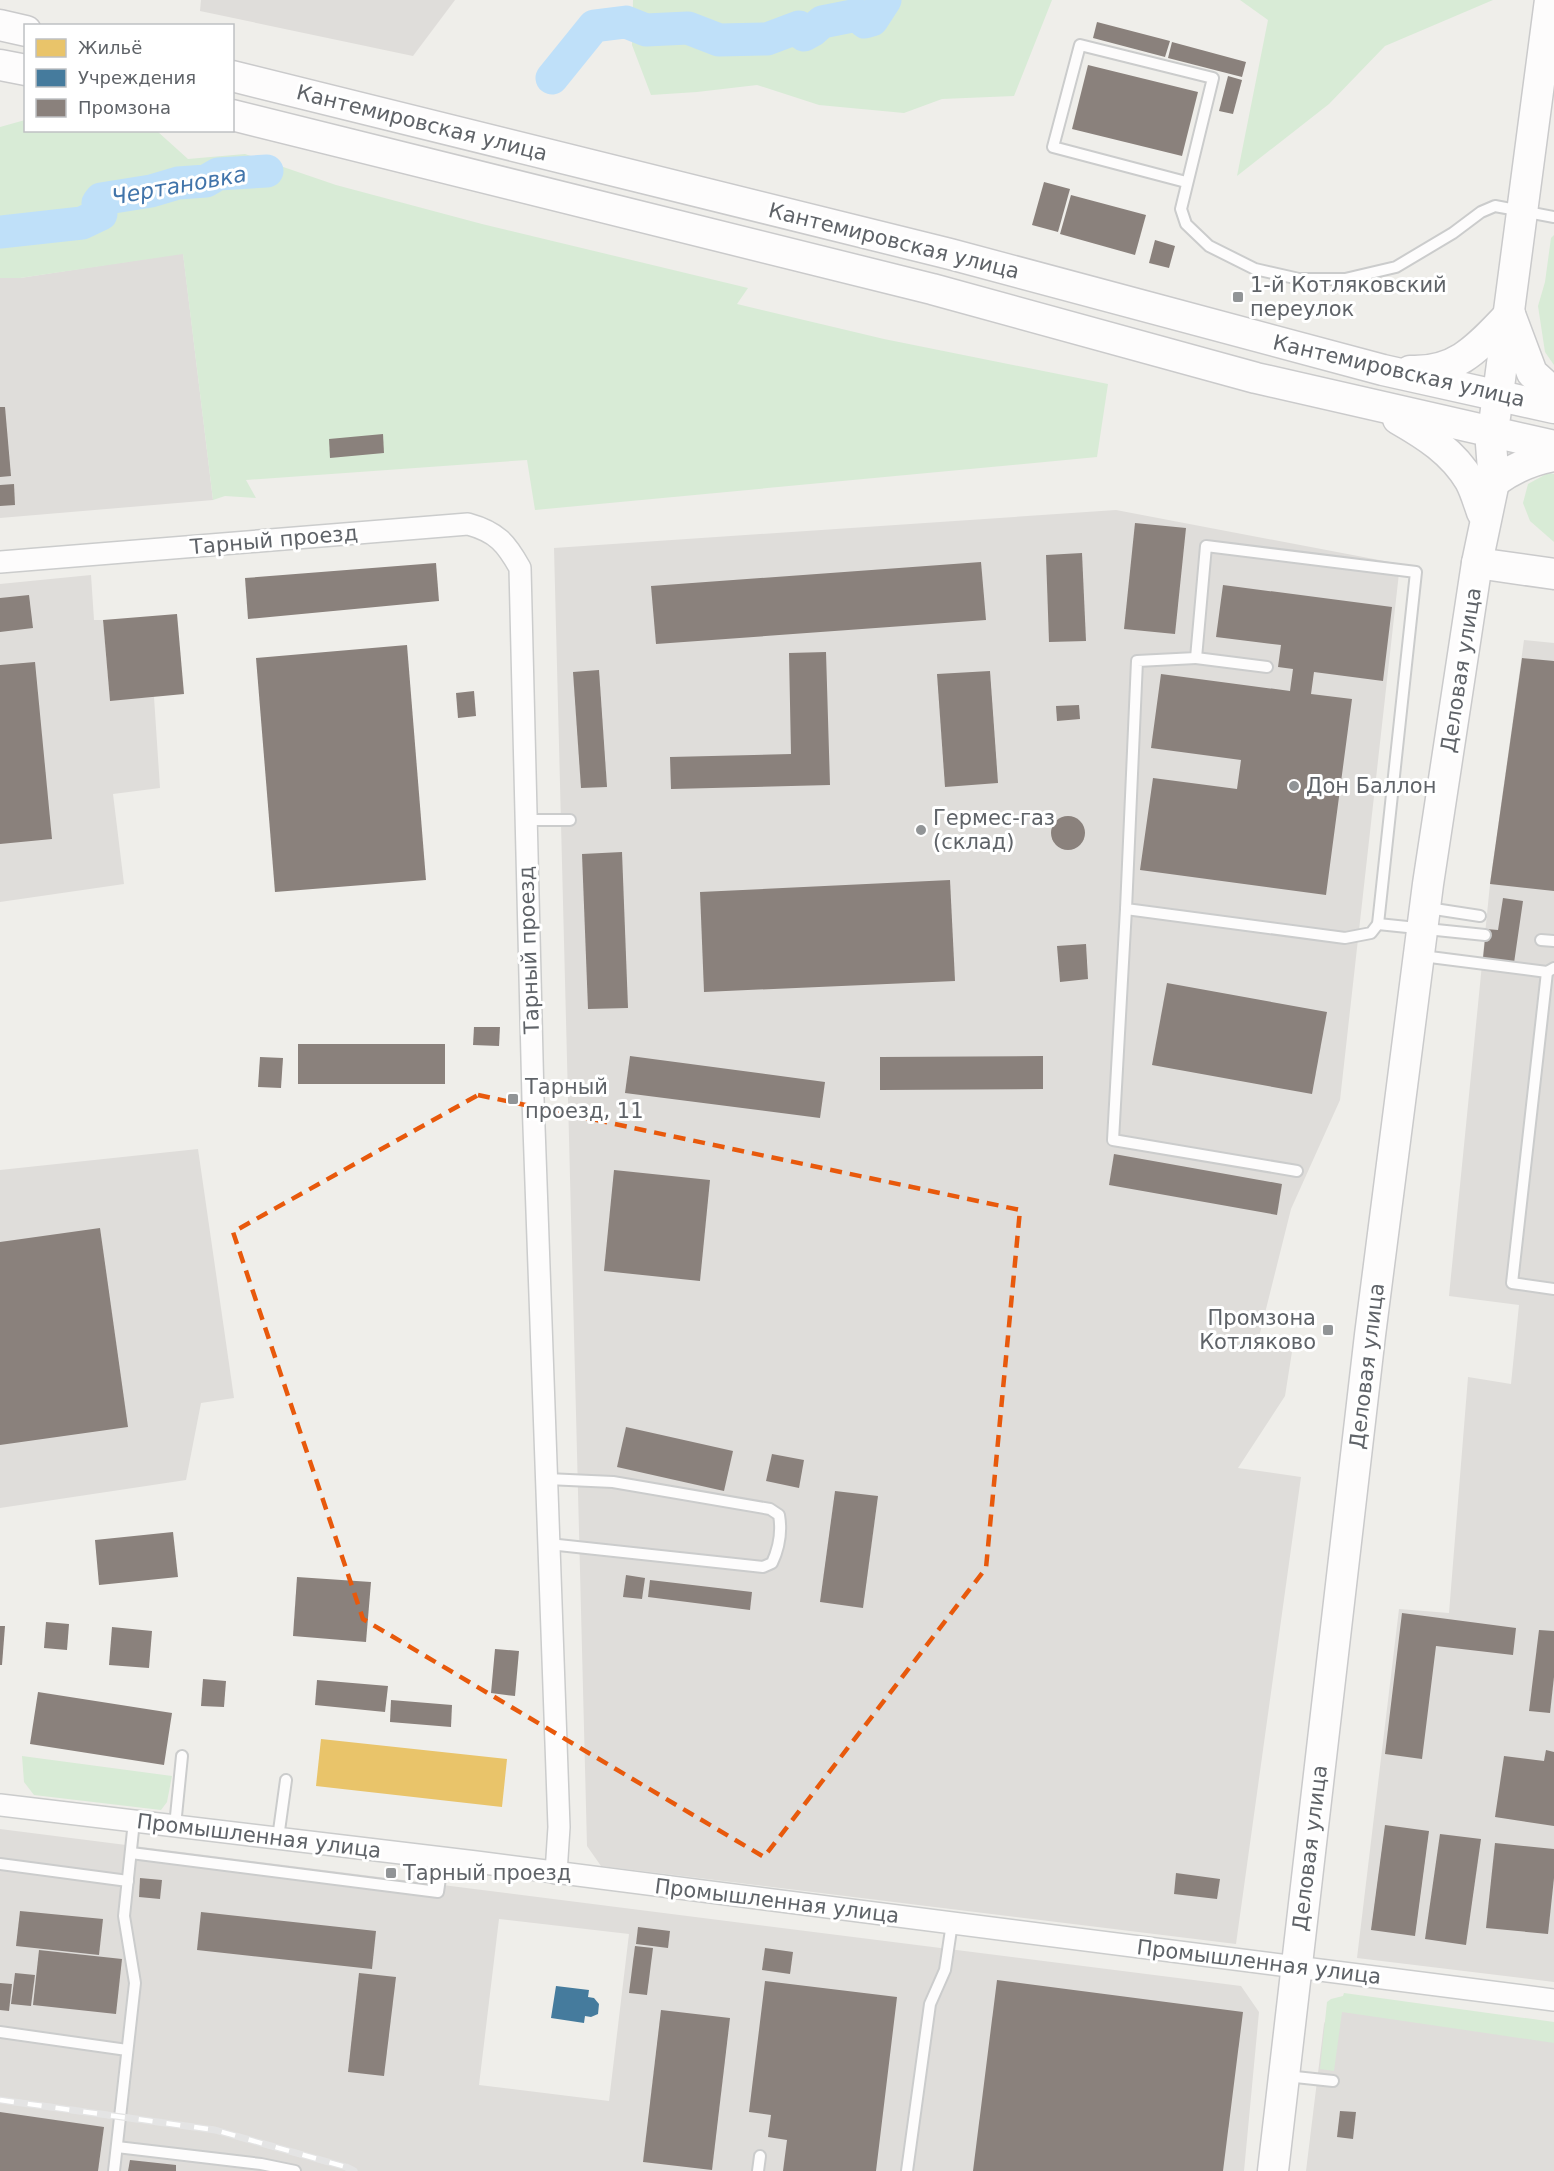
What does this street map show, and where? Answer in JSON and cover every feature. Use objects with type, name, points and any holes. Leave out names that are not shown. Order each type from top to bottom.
[{"type":"street","points":[[1478,563],[1482,512],[1550,0]]},
{"type":"street","points":[[0,25],[24,31]]},
{"type":"street","points":[[0,65],[24,70]]},
{"type":"street","name":"Кантемировская улица","points":[[234,76],[938,251],[1383,370],[1554,408]]},
{"type":"street","name":"Кантемировская улица","points":[[234,115],[933,289],[1256,378],[1374,406],[1492,438],[1554,446]]},
{"type":"street","points":[[1383,370],[1425,372],[1448,365],[1474,352],[1510,314]]},
{"type":"street","points":[[1510,314],[1532,373],[1554,393]]},
{"type":"street","points":[[1374,406],[1424,434],[1454,459],[1471,482],[1482,512]]},
{"type":"street","points":[[1478,563],[1494,482],[1492,438]]},
{"type":"street","points":[[1494,482],[1536,459],[1554,456]]},
{"type":"street","name":"Тарный проезд","points":[[0,562],[468,524],[487,529],[508,547],[520,568],[526,820],[559,1827],[556,1873]]},
{"type":"street","points":[[1478,563],[1554,574]]},
{"type":"street","name":"Деловая улица","points":[[1273,2171],[1368,1347],[1422,930],[1478,563]]},
{"type":"street","name":"Промышленная улица","points":[[0,1804],[443,1858],[1554,2000]]},
{"type":"lane","points":[[1186,182],[1053,147],[1080,45],[1213,78],[1181,209],[1186,224],[1209,246],[1255,269],[1299,279],[1345,279],[1396,267],[1453,233],[1481,212],[1495,207],[1554,217]]},
{"type":"lane","points":[[1126,909],[1345,938],[1371,933],[1378,924],[1416,572],[1206,546],[1196,658]]},
{"type":"lane","points":[[1267,667],[1196,658],[1137,661],[1113,1140],[1297,1171]]},
{"type":"lane","points":[[526,820],[570,820]]},
{"type":"lane","points":[[1422,930],[1480,916]]},
{"type":"lane","points":[[1378,924],[1485,935]]},
{"type":"lane","points":[[1422,930],[1550,970],[1512,1283],[1554,1289]]},
{"type":"lane","points":[[1541,940],[1554,941]]},
{"type":"lane","points":[[547,1479],[613,1482],[770,1509],[778,1515],[781,1527],[777,1552],[772,1563],[763,1567],[549,1544]]},
{"type":"lane","points":[[175,1826],[182,1756]]},
{"type":"lane","points":[[278,1838],[286,1780]]},
{"type":"lane","points":[[114,2171],[135,1983],[124,1916],[134,1821]]},
{"type":"lane","points":[[131,1853],[438,1892],[443,1858]]},
{"type":"lane","points":[[0,1864],[128,1881]]},
{"type":"lane","points":[[907,2171],[930,2004],[945,1970],[952,1923]]},
{"type":"lane","points":[[0,2032],[128,2050]]},
{"type":"lane","points":[[1283,2076],[1333,2081]]},
{"type":"lane","points":[[117,2147],[261,2164],[296,2171]]},
{"type":"lane","points":[[758,2171],[760,2156]]},
{"type":"highlighted area","points":[[478,1095],[1020,1210],[986,1568],[764,1857],[363,1619],[233,1232]]},
{"type":"shaded area","points":[[201,0],[455,0],[413,56],[200,11]]},
{"type":"shaded area","points":[[183,253],[213,500],[0,518],[0,278],[20,278]]},
{"type":"shaded area","points":[[1116,510],[1400,564],[1340,1100],[1291,1209],[1259,1337],[1294,1339],[1285,1396],[1238,1468],[1301,1477],[1236,1944],[601,1866],[587,1846],[554,548]]},
{"type":"shaded area","points":[[91,575],[94,620],[103,620],[110,700],[154,697],[160,788],[113,794],[124,884],[0,902],[0,584]]},
{"type":"shaded area","points":[[1524,640],[1554,643],[1554,1982],[1357,1958],[1399,1609],[1449,1613],[1468,1377],[1511,1384],[1519,1305],[1449,1296],[1490,884]]},
{"type":"shaded area","points":[[198,1149],[234,1398],[201,1403],[186,1480],[0,1508],[0,1170]]},
{"type":"shaded area","points":[[0,1829],[1241,1986],[1259,2012],[1244,2171],[0,2171]],"holes":[[[499,1919],[629,1934],[609,2101],[479,2085]]]},
{"type":"shaded area","points":[[1331,2007],[1554,2029],[1554,2171],[1306,2171],[1324,2024]]},
{"type":"green space","points":[[633,0],[1052,0],[1014,96],[942,99],[904,113],[819,105],[757,85],[651,95],[632,45]]},
{"type":"green space","points":[[1240,0],[1493,0],[1385,46],[1329,104],[1237,176],[1268,20]]},
{"type":"green space","points":[[24,120],[24,132],[158,132],[188,159],[245,154],[336,185],[482,224],[748,288],[737,304],[884,339],[1108,384],[1097,457],[535,510],[527,460],[246,480],[256,498],[225,496],[213,500],[183,254],[20,278],[0,278],[0,127]]},
{"type":"green space","points":[[1554,235],[1554,365],[1545,352],[1538,306],[1545,282],[1551,238]]},
{"type":"green space","points":[[1548,473],[1554,474],[1554,542],[1530,521],[1523,503],[1528,484]]},
{"type":"green space","points":[[22,1756],[172,1776],[167,1802],[161,1810],[34,1795],[24,1782]]},
{"type":"green space","points":[[1344,1993],[1554,2022],[1554,2043],[1342,2012],[1334,2071],[1320,2069],[1327,2002],[1343,1996]]},
{"type":"building: Жильё","points":[[321,1739],[507,1759],[502,1807],[316,1786]]},
{"type":"building: Учреждения","points":[[556,1986],[589,1990],[588,1997],[594,1998],[599,2004],[598,2014],[591,2017],[585,2016],[584,2023],[551,2018]]},
{"type":"building: Промзона","points":[[1097,22],[1170,41],[1165,57],[1093,38]]},
{"type":"building: Промзона","points":[[1172,42],[1246,62],[1242,77],[1168,58]]},
{"type":"building: Промзона","points":[[1088,65],[1198,92],[1182,156],[1072,129]]},
{"type":"building: Промзона","points":[[1228,76],[1242,80],[1233,114],[1219,111]]},
{"type":"building: Промзона","points":[[1044,182],[1070,189],[1058,232],[1032,225]]},
{"type":"building: Промзона","points":[[1071,195],[1146,215],[1135,255],[1060,234]]},
{"type":"building: Промзона","points":[[1155,240],[1175,246],[1169,268],[1149,263]]},
{"type":"building: Промзона","points":[[0,407],[5,407],[11,476],[0,477]]},
{"type":"building: Промзона","points":[[383,434],[384,453],[330,458],[329,439]]},
{"type":"building: Промзона","points":[[14,484],[15,505],[0,506],[0,485]]},
{"type":"building: Промзона","points":[[1135,523],[1186,528],[1175,634],[1124,629]]},
{"type":"building: Промзона","points":[[1082,553],[1086,641],[1049,642],[1046,555]]},
{"type":"building: Промзона","points":[[981,562],[986,620],[656,644],[651,586]]},
{"type":"building: Промзона","points":[[436,563],[439,601],[248,619],[245,578]]},
{"type":"building: Промзона","points":[[1223,585],[1392,607],[1383,681],[1314,672],[1311,694],[1352,699],[1326,895],[1140,870],[1153,778],[1237,789],[1241,760],[1151,748],[1161,674],[1290,691],[1293,669],[1278,667],[1281,645],[1216,637]]},
{"type":"building: Промзона","points":[[29,595],[33,628],[0,632],[0,598]]},
{"type":"building: Промзона","points":[[177,614],[184,694],[110,701],[103,620]]},
{"type":"building: Промзона","points":[[407,645],[426,880],[275,892],[256,658]]},
{"type":"building: Промзона","points":[[826,652],[830,785],[671,789],[670,757],[791,754],[789,653]]},
{"type":"building: Промзона","points":[[1522,658],[1554,661],[1554,891],[1490,884]]},
{"type":"building: Промзона","points":[[35,662],[52,839],[0,844],[0,665]]},
{"type":"building: Промзона","points":[[599,670],[607,787],[581,788],[573,672]]},
{"type":"building: Промзона","points":[[990,671],[998,783],[945,787],[937,674]]},
{"type":"building: Промзона","points":[[474,691],[476,716],[458,718],[456,693]]},
{"type":"building: Промзона","points":[[1079,705],[1080,719],[1057,721],[1056,706]]},
{"type":"building: Промзона","points":[[1068,816],[1080,821],[1085,833],[1080,845],[1068,850],[1056,845],[1051,833],[1056,821]]},
{"type":"building: Промзона","points":[[622,852],[628,1008],[588,1009],[582,854]]},
{"type":"building: Промзона","points":[[950,880],[955,981],[704,992],[700,892]]},
{"type":"building: Промзона","points":[[1503,898],[1523,901],[1514,963],[1483,958],[1486,929],[1498,930]]},
{"type":"building: Промзона","points":[[1086,944],[1088,979],[1060,982],[1057,946]]},
{"type":"building: Промзона","points":[[1167,983],[1327,1012],[1312,1094],[1152,1065]]},
{"type":"building: Промзона","points":[[474,1027],[500,1027],[499,1046],[473,1045]]},
{"type":"building: Промзона","points":[[298,1044],[445,1044],[445,1084],[298,1084]]},
{"type":"building: Промзона","points":[[630,1056],[825,1082],[820,1118],[625,1093]]},
{"type":"building: Промзона","points":[[1043,1056],[1043,1089],[880,1090],[880,1057]]},
{"type":"building: Промзона","points":[[260,1057],[283,1058],[281,1088],[258,1087]]},
{"type":"building: Промзона","points":[[1114,1154],[1282,1184],[1277,1215],[1109,1185]]},
{"type":"building: Промзона","points":[[614,1170],[710,1180],[700,1281],[604,1271]]},
{"type":"building: Промзона","points":[[100,1228],[128,1427],[0,1445],[0,1242]]},
{"type":"building: Промзона","points":[[626,1427],[733,1451],[724,1491],[617,1467]]},
{"type":"building: Промзона","points":[[772,1454],[804,1460],[799,1488],[766,1481]]},
{"type":"building: Промзона","points":[[835,1491],[878,1496],[863,1608],[820,1602]]},
{"type":"building: Промзона","points":[[173,1532],[178,1577],[99,1585],[95,1540]]},
{"type":"building: Промзона","points":[[626,1575],[645,1578],[642,1599],[623,1597]]},
{"type":"building: Промзона","points":[[297,1577],[371,1582],[366,1642],[293,1636]]},
{"type":"building: Промзона","points":[[650,1580],[752,1592],[750,1610],[648,1597]]},
{"type":"building: Промзона","points":[[1402,1613],[1516,1628],[1513,1655],[1436,1646],[1422,1759],[1385,1754]]},
{"type":"building: Промзона","points":[[46,1622],[69,1624],[67,1650],[44,1648]]},
{"type":"building: Промзона","points":[[0,1626],[5,1626],[2,1665],[0,1665]]},
{"type":"building: Промзона","points":[[112,1627],[152,1631],[149,1668],[109,1665]]},
{"type":"building: Промзона","points":[[1539,1630],[1554,1631],[1554,1677],[1550,1713],[1529,1711]]},
{"type":"building: Промзона","points":[[495,1649],[519,1651],[515,1696],[491,1693]]},
{"type":"building: Промзона","points":[[203,1679],[226,1681],[224,1707],[201,1706]]},
{"type":"building: Промзона","points":[[317,1680],[388,1686],[385,1712],[315,1705]]},
{"type":"building: Промзона","points":[[38,1692],[172,1713],[164,1765],[30,1744]]},
{"type":"building: Промзона","points":[[391,1700],[452,1705],[451,1727],[390,1722]]},
{"type":"building: Промзона","points":[[1546,1750],[1554,1752],[1554,1826],[1495,1817],[1504,1756],[1544,1761]]},
{"type":"building: Промзона","points":[[1385,1825],[1429,1831],[1415,1936],[1371,1930]]},
{"type":"building: Промзона","points":[[1440,1834],[1481,1839],[1466,1945],[1425,1939]]},
{"type":"building: Промзона","points":[[1495,1843],[1554,1849],[1554,1878],[1548,1934],[1486,1928]]},
{"type":"building: Промзона","points":[[1176,1873],[1220,1879],[1217,1899],[1174,1894]]},
{"type":"building: Промзона","points":[[140,1878],[162,1880],[160,1899],[139,1897]]},
{"type":"building: Промзона","points":[[20,1911],[103,1919],[99,1955],[16,1946]]},
{"type":"building: Промзона","points":[[201,1912],[376,1931],[372,1969],[197,1950]]},
{"type":"building: Промзона","points":[[638,1927],[670,1931],[668,1948],[636,1944]]},
{"type":"building: Промзона","points":[[635,1946],[653,1948],[647,1995],[629,1993]]},
{"type":"building: Промзона","points":[[765,1948],[793,1952],[790,1974],[762,1970]]},
{"type":"building: Промзона","points":[[39,1950],[122,1959],[116,2014],[33,2005]]},
{"type":"building: Промзона","points":[[15,1973],[35,1975],[31,2006],[11,2004]]},
{"type":"building: Промзона","points":[[359,1973],[396,1977],[384,2076],[348,2072]]},
{"type":"building: Промзона","points":[[997,1980],[1243,2012],[1223,2171],[973,2171]]},
{"type":"building: Промзона","points":[[765,1981],[897,1997],[876,2171],[783,2171],[787,2140],[768,2137],[771,2115],[749,2112]]},
{"type":"building: Промзона","points":[[0,1983],[12,1984],[9,2011],[0,2010]]},
{"type":"building: Промзона","points":[[661,2010],[730,2018],[712,2170],[643,2162]]},
{"type":"building: Промзона","points":[[1340,2111],[1356,2112],[1353,2139],[1337,2137]]},
{"type":"building: Промзона","points":[[0,2112],[104,2127],[98,2171],[0,2171]]},
{"type":"building: Промзона","points":[[130,2160],[176,2165],[176,2171],[128,2171]]},
{"type":"waterway","name":"Чертановка","points":[[552,78],[594,26],[626,22],[646,30],[688,28],[719,40],[767,39],[799,27],[804,35],[822,22],[857,15],[865,22],[872,20],[885,0]]},
{"type":"waterway","name":"Чертановка","points":[[0,232],[82,223],[101,214],[98,203],[101,199],[151,191],[178,183],[206,181],[218,174],[267,171]]},
{"type":"railway","points":[[0,2100],[215,2130],[354,2171]]},
{"type":"place","name":"1-й Котляковский переулок","points":[[1238,297]]},
{"type":"place","name":"Дон Баллон","points":[[1294,786]]},
{"type":"place","name":"Гермес-газ (склад)","points":[[921,830]]},
{"type":"place","name":"Тарный проезд, 11","points":[[513,1099]]},
{"type":"place","name":"Промзона Котляково","points":[[1328,1330]]},
{"type":"place","name":"Тарный проезд","points":[[391,1873]]}]
